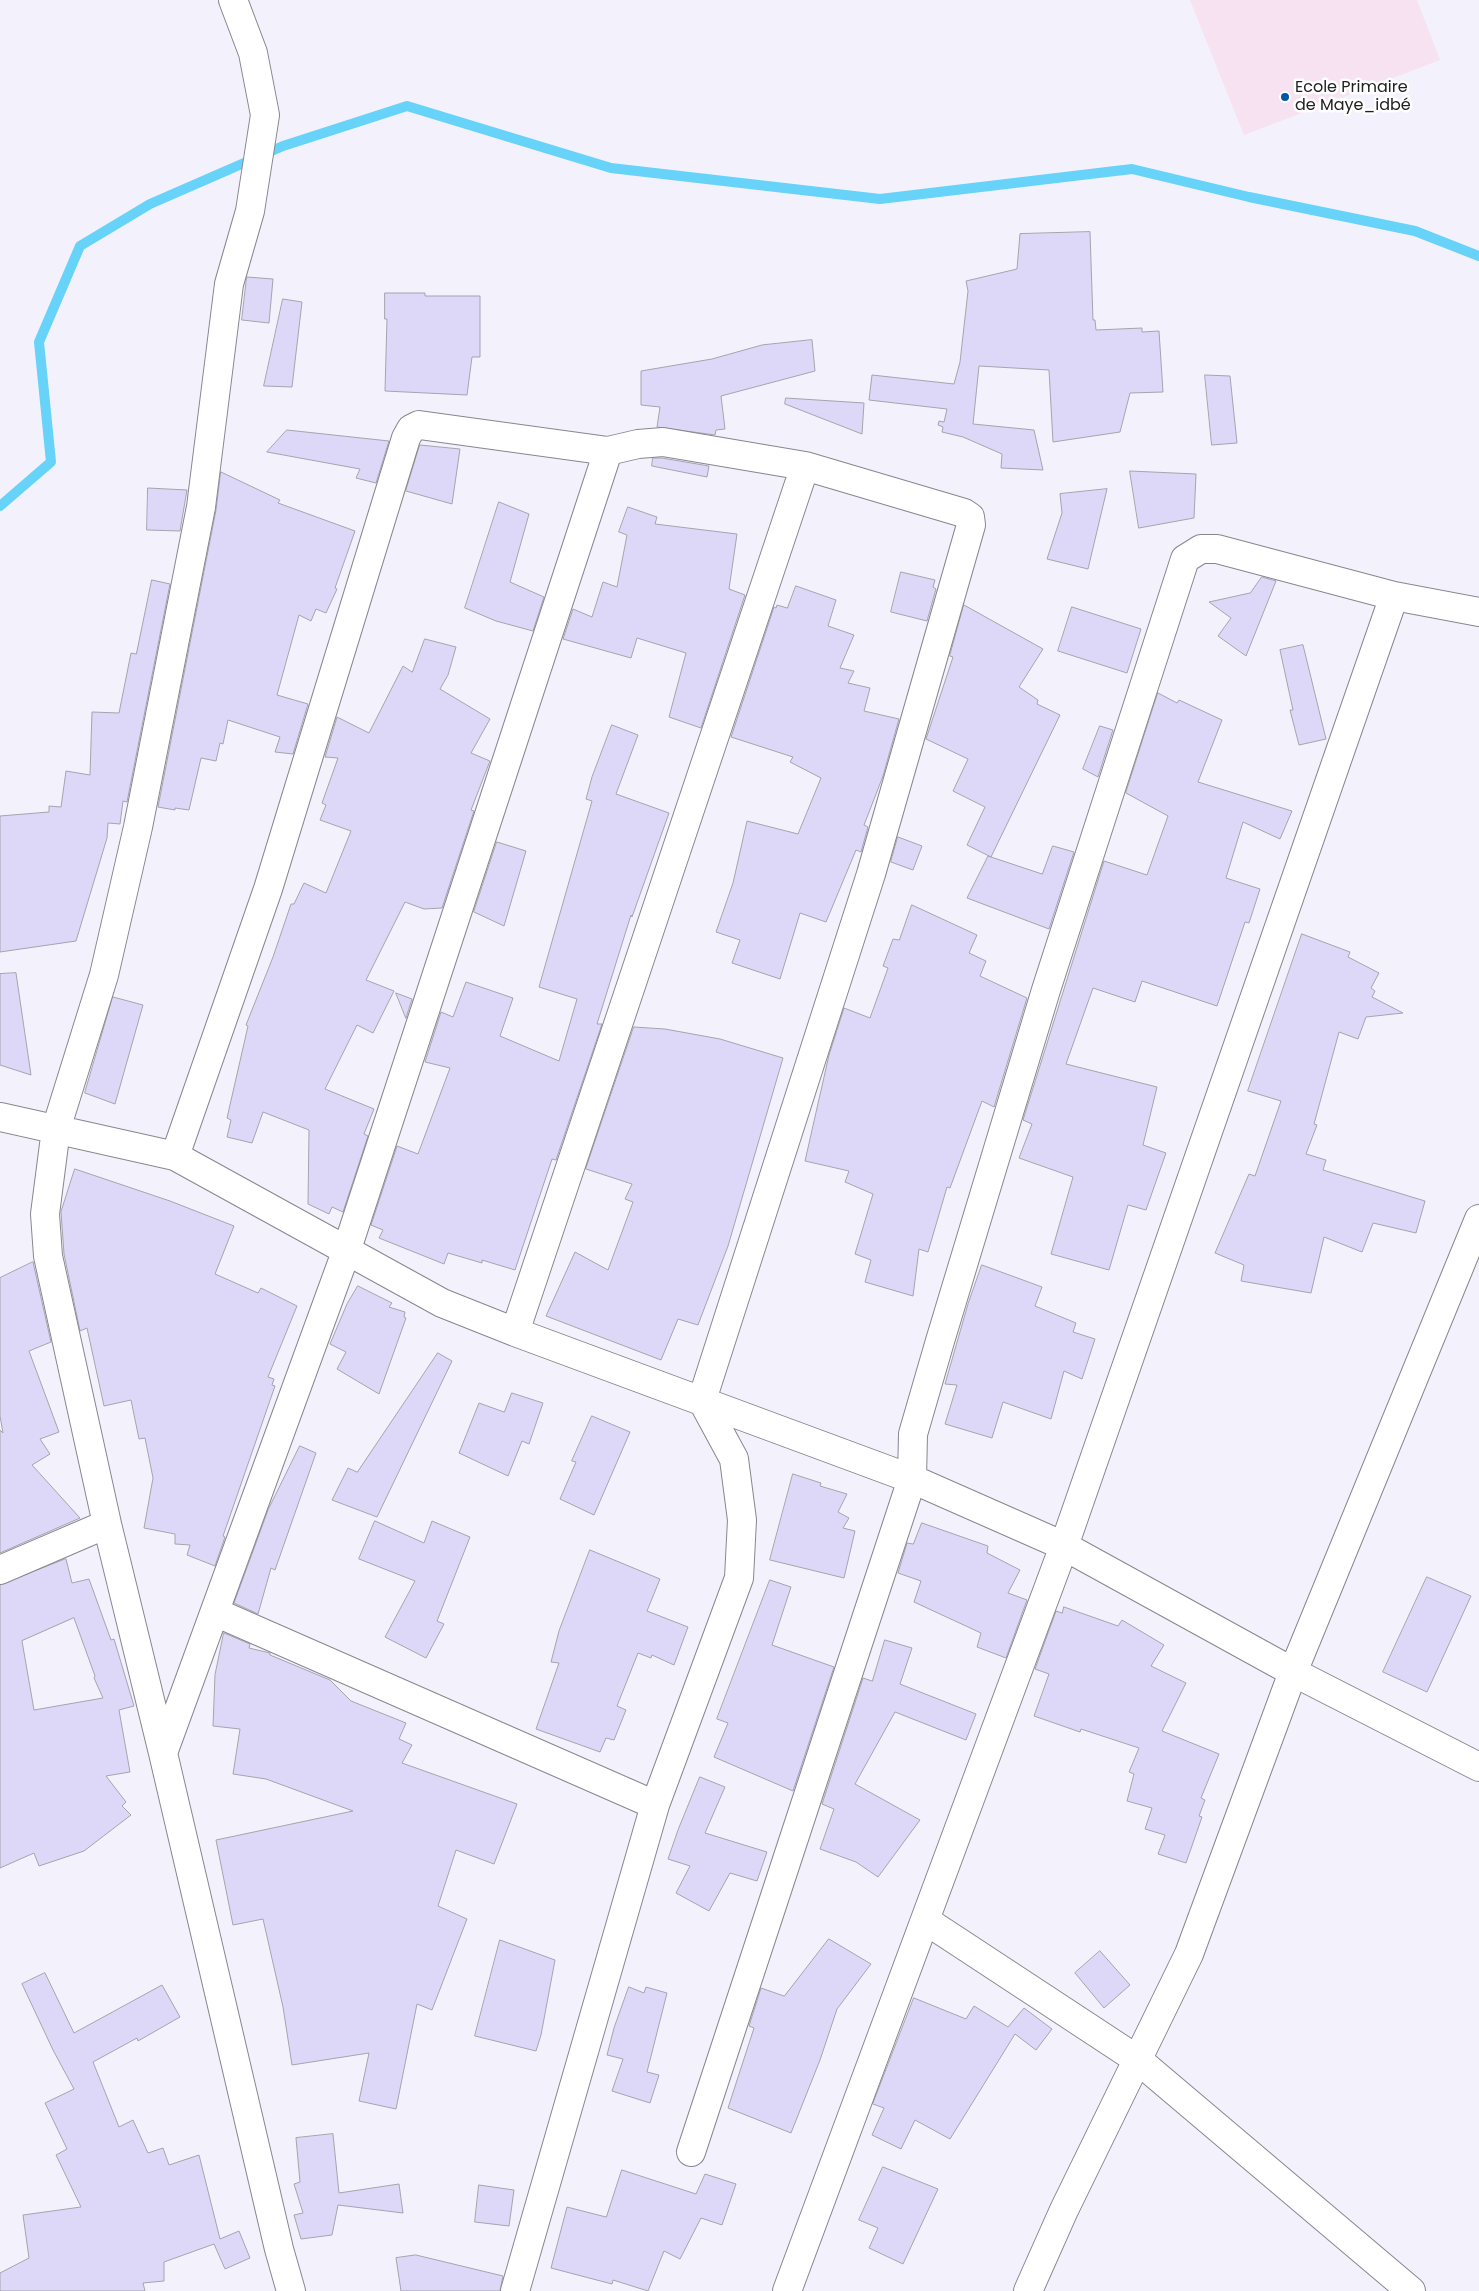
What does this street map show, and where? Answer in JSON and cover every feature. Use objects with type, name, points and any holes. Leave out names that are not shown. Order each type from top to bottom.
[{"type":"street","points":[[233,0],[253,53],[265,115],[255,182],[250,211],[229,284],[201,507],[138,828],[104,975],[56,1129],[45,1214],[48,1256],[107,1524],[163,1753],[279,2249],[291,2291]]},
{"type":"street","points":[[176,1156],[268,889],[406,438],[411,429],[419,425],[608,452],[638,444],[663,442],[805,466],[964,513],[970,517],[972,525],[871,874],[702,1400],[734,1459],[742,1520],[739,1578],[655,1805],[515,2291]]},
{"type":"street","points":[[163,1753],[346,1252],[608,452]]},
{"type":"street","points":[[515,1332],[805,466]]},
{"type":"street","points":[[691,2152],[912,1479],[913,1434],[934,1360],[1046,990],[1185,559],[1201,549],[1217,549],[1394,596],[1479,612]]},
{"type":"street","points":[[787,2291],[1064,1546],[1394,596]]},
{"type":"street","points":[[0,1117],[176,1156],[346,1252],[442,1303],[515,1332],[912,1479],[1064,1546],[1293,1672],[1479,1767]]},
{"type":"street","points":[[1028,2291],[1064,2210],[1189,1954],[1293,1672],[1479,1219]]},
{"type":"street","points":[[0,1570],[107,1524]]},
{"type":"street","points":[[215,1612],[655,1805]]},
{"type":"street","points":[[925,1920],[1138,2060],[1411,2291]]},
{"type":"shaded area","name":"Ecole Primaire de Maye_idbé","points":[[1190,0],[1417,0],[1440,60],[1244,135]]},
{"type":"building","points":[[1090,232],[1093,320],[1095,320],[1096,330],[1142,328],[1142,332],[1159,331],[1163,392],[1130,393],[1120,432],[1053,442],[1049,370],[979,366],[973,424],[1034,430],[1043,470],[1001,468],[1002,454],[963,437],[942,432],[943,427],[938,425],[939,421],[944,422],[947,409],[869,400],[872,375],[954,384],[960,362],[968,291],[966,281],[1017,269],[1020,234]]},
{"type":"building","points":[[247,277],[273,279],[269,323],[242,320]]},
{"type":"building","points":[[385,293],[425,293],[425,296],[480,296],[480,357],[472,357],[467,395],[385,391],[387,319],[385,319]]},
{"type":"building","points":[[283,299],[302,302],[292,387],[264,386]]},
{"type":"building","points":[[812,340],[815,371],[721,396],[725,429],[716,430],[715,435],[657,427],[660,407],[641,405],[641,371],[712,359],[762,345]]},
{"type":"building","points":[[1205,375],[1230,376],[1237,443],[1212,445]]},
{"type":"building","points":[[786,398],[864,403],[862,434],[785,404]]},
{"type":"building","points":[[287,430],[389,441],[376,483],[356,478],[360,469],[267,452]]},
{"type":"building","points":[[420,445],[460,449],[452,504],[406,491]]},
{"type":"building","points":[[653,458],[709,466],[707,477],[652,466]]},
{"type":"building","points":[[1130,471],[1196,474],[1194,518],[1139,528]]},
{"type":"building","points":[[221,472],[280,500],[278,503],[355,531],[335,588],[337,589],[326,613],[316,609],[311,621],[299,615],[277,695],[308,704],[293,754],[275,752],[280,737],[228,720],[223,744],[220,743],[216,761],[201,758],[189,810],[175,808],[175,810],[158,807],[216,510]]},
{"type":"building","points":[[148,488],[187,490],[180,531],[147,530]]},
{"type":"building","points":[[1107,489],[1088,569],[1047,559],[1062,513],[1060,494]]},
{"type":"building","points":[[499,502],[529,514],[510,582],[544,597],[533,631],[496,621],[465,608]]},
{"type":"building","points":[[628,507],[657,517],[655,524],[737,534],[729,589],[745,595],[701,728],[669,717],[686,653],[637,638],[631,658],[563,639],[573,609],[592,617],[603,582],[617,587],[627,535],[619,532]]},
{"type":"building","points":[[901,572],[935,580],[933,587],[936,589],[927,621],[891,612]]},
{"type":"building","points":[[1262,577],[1276,581],[1246,656],[1218,636],[1231,618],[1209,602],[1250,593]]},
{"type":"building","points":[[152,580],[170,584],[127,802],[123,801],[120,824],[108,823],[107,838],[76,941],[0,952],[0,816],[49,812],[49,806],[61,807],[66,771],[90,775],[92,712],[119,713],[131,653],[136,654]]},
{"type":"building","points":[[796,586],[836,600],[828,626],[854,635],[840,668],[854,671],[848,683],[870,688],[864,711],[899,719],[883,776],[864,825],[868,827],[861,852],[856,850],[826,922],[800,913],[780,979],[732,963],[740,940],[716,932],[733,883],[747,821],[798,834],[821,778],[790,762],[793,757],[731,737],[774,607],[776,608],[777,605],[787,608]]},
{"type":"building","points":[[964,605],[1043,649],[1019,687],[1038,700],[1037,704],[1060,715],[991,857],[967,845],[985,807],[953,791],[968,759],[926,739],[953,657],[950,656]]},
{"type":"building","points":[[1072,607],[1141,629],[1127,673],[1058,651]]},
{"type":"building","points":[[425,639],[456,647],[448,675],[440,689],[490,719],[471,753],[490,761],[471,810],[474,811],[442,908],[424,909],[405,902],[366,980],[394,991],[373,1033],[357,1025],[325,1089],[374,1109],[364,1134],[368,1136],[343,1212],[332,1207],[329,1214],[308,1204],[309,1130],[263,1112],[252,1143],[227,1137],[231,1120],[227,1118],[248,1026],[246,1025],[273,957],[291,904],[294,904],[304,883],[326,893],[351,831],[320,820],[326,805],[322,803],[338,758],[325,757],[337,717],[369,733],[403,666],[412,672]]},
{"type":"building","points":[[1303,645],[1326,739],[1299,745],[1290,710],[1293,710],[1280,650]]},
{"type":"building","points":[[1158,693],[1177,703],[1179,700],[1222,720],[1198,782],[1292,811],[1280,839],[1243,822],[1226,878],[1260,889],[1249,923],[1245,922],[1217,1006],[1142,981],[1135,1002],[1093,988],[1066,1064],[1157,1087],[1143,1145],[1166,1153],[1146,1210],[1128,1205],[1109,1270],[1051,1254],[1073,1177],[1019,1158],[1032,1124],[1023,1120],[1104,861],[1147,875],[1168,816],[1126,793]]},
{"type":"building","points":[[612,725],[638,735],[616,794],[669,813],[632,917],[631,915],[597,1024],[602,1024],[556,1160],[552,1159],[515,1270],[482,1260],[482,1263],[448,1253],[444,1264],[379,1238],[383,1230],[371,1225],[397,1146],[418,1154],[450,1068],[425,1062],[441,1012],[453,1017],[466,982],[513,998],[500,1036],[559,1061],[577,999],[539,987],[592,801],[586,799],[592,777]]},
{"type":"building","points":[[1100,726],[1113,730],[1098,777],[1083,769]]},
{"type":"building","points":[[898,837],[922,846],[913,870],[891,862]]},
{"type":"building","points":[[497,842],[526,851],[504,926],[474,912]]},
{"type":"building","points":[[1053,846],[1074,852],[1049,929],[967,898],[988,856],[1042,874]]},
{"type":"building","points":[[912,905],[977,935],[969,953],[986,961],[980,976],[1027,998],[994,1107],[982,1101],[950,1188],[947,1187],[928,1252],[919,1249],[913,1296],[865,1282],[871,1260],[855,1254],[873,1194],[845,1182],[849,1171],[805,1161],[829,1055],[844,1008],[870,1018],[888,968],[883,966],[893,939],[899,940]]},
{"type":"building","points":[[1302,934],[1350,952],[1348,957],[1379,973],[1371,988],[1375,991],[1372,997],[1403,1013],[1366,1017],[1358,1039],[1339,1032],[1314,1124],[1317,1125],[1306,1154],[1326,1160],[1323,1170],[1425,1201],[1416,1233],[1373,1223],[1362,1252],[1324,1237],[1311,1293],[1241,1281],[1244,1265],[1215,1253],[1249,1174],[1255,1176],[1281,1101],[1248,1091]]},
{"type":"building","points":[[16,973],[31,1075],[0,1065],[0,974]]},
{"type":"building","points":[[396,993],[412,999],[406,1018]]},
{"type":"building","points":[[113,997],[143,1005],[115,1104],[85,1093]]},
{"type":"building","points":[[634,1027],[665,1029],[720,1039],[783,1058],[728,1246],[698,1325],[678,1319],[661,1360],[546,1316],[575,1252],[608,1270],[633,1202],[625,1199],[632,1184],[586,1169]]},
{"type":"building","points":[[75,1169],[170,1201],[234,1226],[215,1274],[258,1293],[261,1288],[297,1306],[268,1377],[274,1379],[272,1385],[275,1386],[223,1536],[225,1537],[215,1566],[187,1555],[190,1545],[175,1544],[175,1534],[144,1528],[153,1478],[145,1438],[139,1439],[131,1400],[104,1406],[87,1328],[80,1331],[64,1254],[61,1212]]},
{"type":"building","points":[[33,1262],[51,1342],[29,1351],[59,1432],[40,1439],[50,1454],[32,1465],[80,1518],[0,1553],[0,1430],[3,1433],[0,1416],[0,1278]]},
{"type":"building","points":[[982,1265],[1042,1287],[1035,1306],[1076,1323],[1073,1332],[1095,1339],[1082,1379],[1064,1371],[1051,1419],[1003,1402],[992,1438],[945,1424],[957,1385],[945,1384],[968,1304]]},
{"type":"building","points":[[358,1286],[392,1303],[389,1307],[405,1312],[404,1317],[406,1318],[379,1394],[337,1369],[346,1352],[330,1344],[347,1304]]},
{"type":"building","points":[[438,1353],[452,1361],[377,1517],[332,1500],[348,1468],[357,1472]]},
{"type":"building","points":[[512,1393],[543,1403],[529,1444],[522,1441],[508,1476],[459,1453],[479,1403],[504,1412]]},
{"type":"building","points":[[592,1416],[630,1432],[594,1515],[560,1499],[576,1462],[572,1461]]},
{"type":"building","points":[[300,1446],[316,1453],[275,1570],[271,1568],[258,1614],[234,1603],[268,1510]]},
{"type":"building","points":[[793,1474],[821,1483],[820,1486],[847,1494],[838,1512],[849,1518],[843,1528],[855,1531],[844,1578],[770,1560]]},
{"type":"building","points":[[375,1521],[424,1543],[432,1521],[470,1537],[437,1621],[444,1624],[426,1658],[385,1637],[415,1581],[359,1559]]},
{"type":"building","points":[[922,1523],[988,1546],[987,1553],[1020,1570],[1008,1593],[1027,1600],[1006,1658],[977,1647],[981,1633],[914,1602],[921,1581],[898,1573],[907,1543],[913,1544]]},
{"type":"building","points":[[590,1550],[660,1579],[647,1611],[688,1627],[674,1665],[652,1655],[651,1658],[638,1653],[617,1706],[626,1710],[614,1740],[606,1738],[600,1752],[536,1729],[559,1663],[551,1662],[559,1631]]},
{"type":"building","points":[[66,1559],[72,1583],[89,1579],[111,1640],[114,1639],[134,1706],[119,1710],[130,1772],[106,1776],[126,1802],[122,1806],[131,1815],[84,1851],[39,1866],[34,1853],[0,1868],[0,1585]],"holes":[[[74,1618],[95,1676],[94,1678],[103,1698],[34,1710],[22,1641]]]},
{"type":"building","points":[[1427,1577],[1471,1596],[1427,1692],[1383,1672]]},
{"type":"building","points":[[770,1580],[791,1587],[772,1645],[834,1667],[793,1791],[714,1757],[728,1723],[717,1719]]},
{"type":"building","points":[[1064,1607],[1118,1626],[1122,1620],[1164,1645],[1151,1666],[1186,1683],[1162,1731],[1219,1754],[1201,1798],[1205,1800],[1199,1816],[1202,1817],[1186,1863],[1158,1854],[1165,1835],[1145,1829],[1152,1808],[1127,1801],[1134,1774],[1129,1772],[1139,1748],[1081,1729],[1080,1732],[1034,1716],[1049,1674],[1035,1669],[1056,1611],[1062,1613]]},
{"type":"building","points":[[224,1633],[250,1644],[249,1648],[270,1653],[270,1655],[330,1680],[351,1701],[406,1723],[399,1739],[412,1745],[402,1763],[517,1804],[494,1864],[456,1850],[438,1906],[467,1919],[432,2010],[417,2004],[396,2109],[359,2101],[369,2053],[292,2065],[283,2007],[263,1919],[233,1925],[216,1840],[353,1811],[266,1779],[233,1774],[240,1729],[213,1726],[215,1675]]},
{"type":"building","points":[[885,1640],[912,1648],[900,1684],[976,1714],[966,1740],[895,1712],[855,1784],[920,1820],[878,1877],[856,1862],[820,1849],[834,1809],[822,1804],[863,1678],[872,1681]]},
{"type":"building","points":[[700,1777],[725,1787],[705,1833],[767,1852],[757,1881],[730,1873],[709,1911],[676,1893],[690,1866],[668,1859]]},
{"type":"building","points":[[829,1939],[871,1964],[837,2009],[820,2060],[791,2133],[728,2108],[754,2028],[749,2026],[761,1988],[784,1996]]},
{"type":"building","points":[[500,1940],[555,1960],[541,2035],[536,2051],[475,2036]]},
{"type":"building","points":[[1100,1951],[1130,1985],[1104,2008],[1075,1973]]},
{"type":"building","points":[[45,1973],[74,2033],[162,1985],[180,2017],[138,2041],[137,2038],[93,2062],[119,2127],[133,2120],[148,2153],[163,2148],[169,2165],[199,2155],[220,2239],[239,2231],[250,2258],[225,2269],[214,2244],[164,2262],[164,2281],[143,2283],[145,2291],[0,2291],[0,2273],[29,2258],[23,2215],[81,2207],[56,2155],[67,2149],[45,2103],[74,2089],[53,2050],[22,1984]]},
{"type":"building","points":[[629,1987],[644,1993],[646,1987],[667,1993],[647,2072],[659,2075],[650,2103],[612,2091],[623,2059],[607,2055],[614,2028]]},
{"type":"building","points":[[914,1998],[966,2019],[974,2006],[1008,2027],[1024,2008],[1052,2029],[1036,2050],[1015,2034],[950,2139],[915,2120],[901,2149],[872,2135],[884,2108],[873,2104]]},
{"type":"building","points":[[333,2134],[339,2193],[399,2184],[403,2213],[338,2205],[332,2235],[301,2239],[294,2215],[303,2213],[294,2184],[300,2182],[296,2138]]},
{"type":"building","points":[[883,2167],[938,2189],[903,2264],[869,2248],[878,2228],[859,2220]]},
{"type":"building","points":[[622,2170],[696,2194],[705,2174],[736,2184],[722,2225],[701,2218],[680,2259],[664,2251],[648,2291],[613,2280],[612,2284],[551,2268],[567,2207],[606,2217]]},
{"type":"building","points":[[479,2185],[514,2190],[509,2226],[475,2222]]},
{"type":"building","points":[[416,2255],[503,2276],[500,2291],[401,2291],[396,2258]]},
{"type":"waterway","points":[[0,506],[51,462],[39,342],[80,246],[150,204],[283,146],[407,106],[611,168],[880,199],[1132,169],[1249,197],[1415,231],[1479,256]]},
{"type":"place","name":"Ecole Primaire de Maye_idbé","points":[[1285,97]]}]
